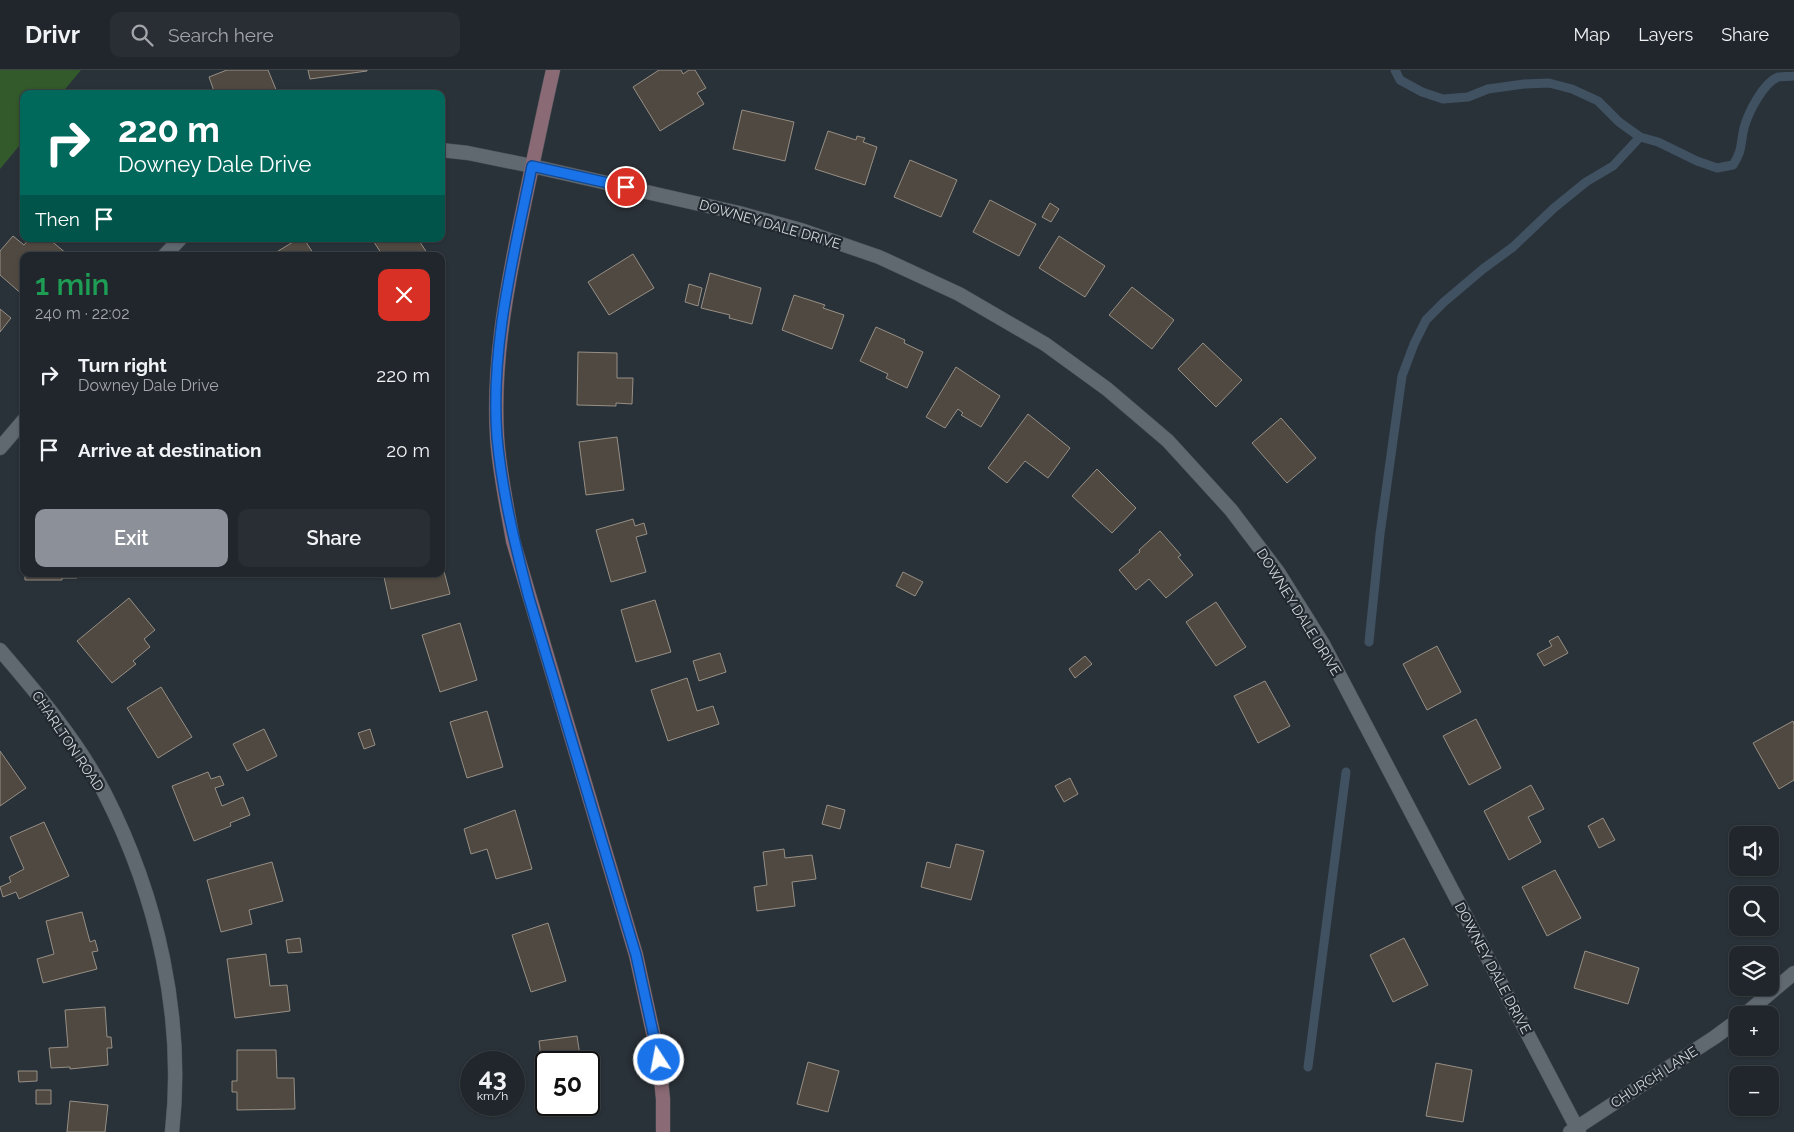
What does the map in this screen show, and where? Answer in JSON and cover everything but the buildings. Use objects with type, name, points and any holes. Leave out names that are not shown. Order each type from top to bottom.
[{"type":"main road","points":[[553,70],[509,278],[500,335],[497,436],[504,491],[514,541],[529,598],[636,955],[659,1060],[664,1132]]},
{"type":"street","name":"DOWNEY DALE DRIVE","points":[[445,150],[468,153],[532,166],[739,213],[804,230],[879,257],[959,294],[1046,344],[1107,389],[1168,441],[1231,510],[1278,572],[1322,644],[1575,1130]]},
{"type":"street","points":[[168,252],[177,242]]},
{"type":"street","points":[[0,448],[20,425]]},
{"type":"street","name":"CHARLTON ROAD","points":[[0,650],[32,686],[70,737],[104,793],[132,852],[153,918],[168,986],[175,1050],[172,1132]]},
{"type":"street","points":[[1755,1006],[1794,973]]},
{"type":"street","name":"CHURCH LANE","points":[[1575,1130],[1729,1027]]},
{"type":"green space","points":[[0,70],[81,70],[64,90],[20,90],[20,145],[0,169]]},
{"type":"waterway","points":[[1395,70],[1400,80],[1422,92],[1443,99],[1468,97],[1488,89],[1524,84],[1549,83],[1572,89],[1598,101],[1619,122],[1640,137],[1658,142],[1697,161],[1717,168],[1733,165],[1740,151],[1744,128],[1749,115],[1767,85],[1778,77],[1794,76]]},
{"type":"waterway","points":[[1369,642],[1380,534],[1402,376],[1414,344],[1426,320],[1483,269],[1513,247],[1554,208],[1586,182],[1613,166],[1640,137]]},
{"type":"waterway","points":[[1308,1067],[1346,772]]},
{"type":"route","points":[[626,187],[532,166],[509,278],[500,335],[497,436],[504,491],[514,541],[529,598],[636,955],[659,1060]]}]
